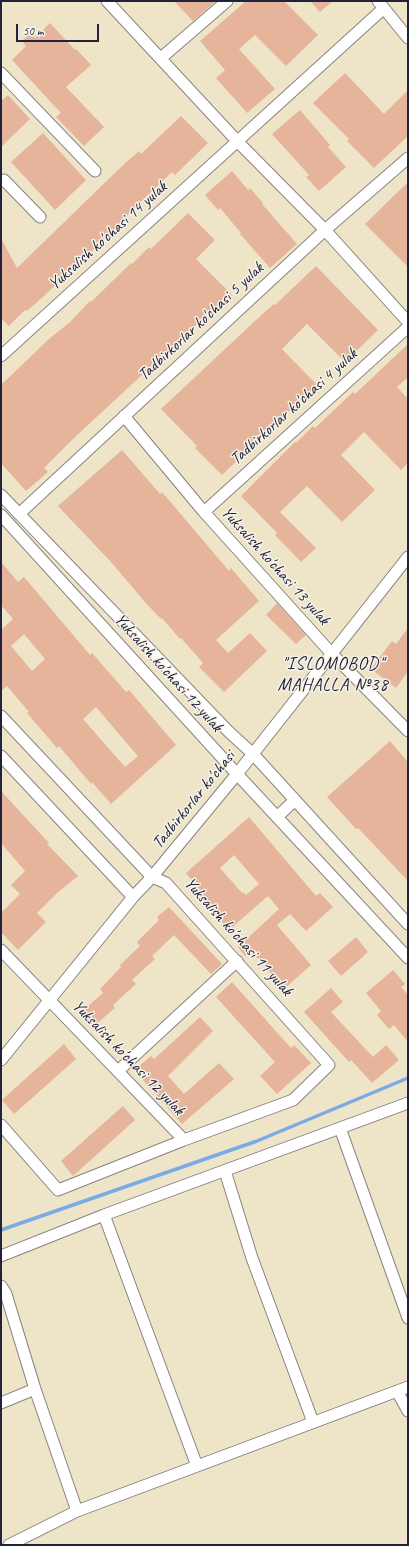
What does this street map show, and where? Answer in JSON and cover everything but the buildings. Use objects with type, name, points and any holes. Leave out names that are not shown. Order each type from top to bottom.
[{"type":"street","points":[[107,1],[238,142],[325,230],[408,322]]},
{"type":"street","points":[[161,58],[227,1]]},
{"type":"street","points":[[381,5],[408,38]]},
{"type":"street","name":"Yuksalish ko'chasi 14 yulak","points":[[1,356],[238,142],[381,5]]},
{"type":"street","points":[[1,73],[95,171]]},
{"type":"street","name":"Tadbirkorlar ko'chasi 5 yulak","points":[[19,514],[325,230],[408,158]]},
{"type":"street","points":[[2,180],[40,217]]},
{"type":"street","name":"Tadbirkorlar ko'chasi 4 yulak","points":[[204,512],[408,327]]},
{"type":"street","name":"Yuksalish ko'chasi 13 yulak","points":[[124,416],[204,512],[332,654],[408,731]]},
{"type":"street","name":"Yuksalish ko'chasi 12 yulak","points":[[1,495],[253,754],[408,924]]},
{"type":"street","name":"Yuksalish ko'chasi 12 yulak","points":[[1,515],[276,817],[408,958]]},
{"type":"street","name":"Tadbirkorlar ko'chasi","points":[[1,1060],[133,897],[152,877],[237,774],[408,557]]},
{"type":"street","name":"Yuksalish ko'chasi 11 yulak","points":[[1,716],[152,877],[166,883],[329,1065]]},
{"type":"street","points":[[1,756],[133,897]]},
{"type":"street","points":[[276,817],[295,800]]},
{"type":"street","name":"Yuksalish ko'chasi 12 yulak","points":[[1,950],[184,1140]]},
{"type":"street","points":[[118,1071],[237,961]]},
{"type":"street","name":"Yuksalish ko'chasi 12 yulak","points":[[1,1125],[58,1190],[184,1140],[293,1100],[329,1065]]},
{"type":"street","points":[[1,1256],[104,1215],[408,1103]]},
{"type":"street","points":[[340,1128],[408,1318]]},
{"type":"street","points":[[225,1171],[252,1258],[313,1422]]},
{"type":"street","points":[[104,1215],[197,1466]]},
{"type":"street","points":[[1,1286],[6,1294],[77,1512]]},
{"type":"street","points":[[9,1545],[77,1512],[408,1387]]},
{"type":"street","points":[[1,1403],[36,1389]]},
{"type":"street","points":[[397,1391],[408,1411]]},
{"type":"waterway","points":[[1,1230],[257,1141],[408,1078]]},
{"type":"district","name":"\"ISLOMOBOD\" MAHALLA №38","points":[[333,674]]}]
